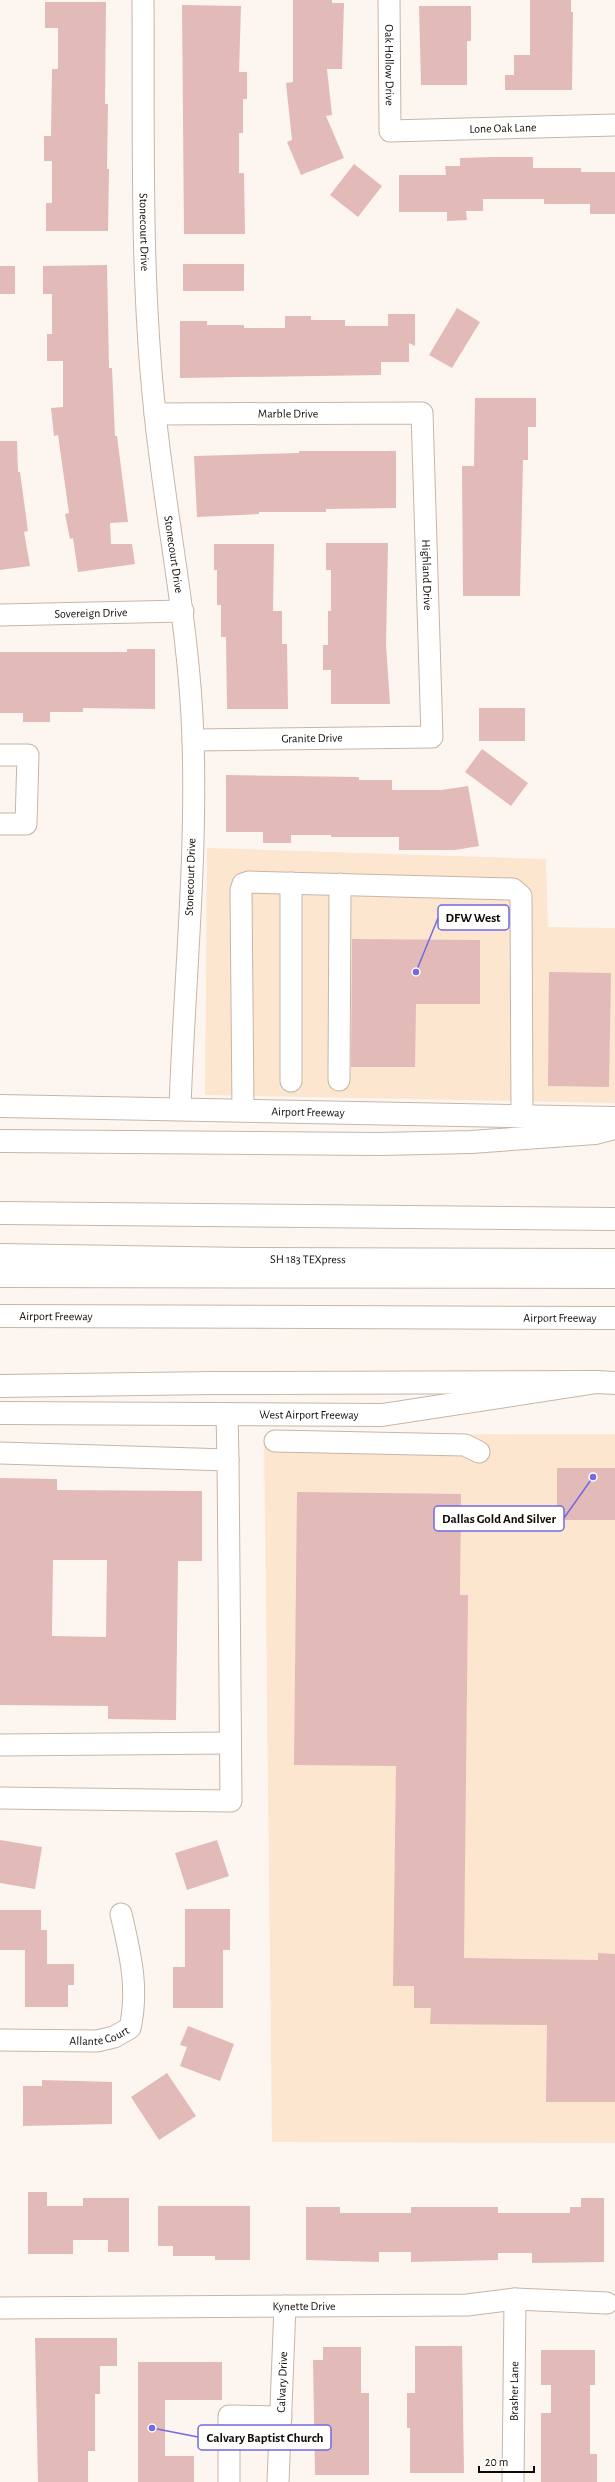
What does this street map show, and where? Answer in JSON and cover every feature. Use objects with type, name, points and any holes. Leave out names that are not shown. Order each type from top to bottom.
[{"type":"main road","name":"Airport Freeway","points":[[0,1106],[180,1108],[615,1118]]},
{"type":"main road","points":[[0,1142],[380,1144],[471,1142],[595,1133],[615,1128]]},
{"type":"main road","points":[[0,1213],[615,1219]]},
{"type":"main road","name":"SH 183 TEXpress","points":[[0,1255],[246,1259],[615,1260]]},
{"type":"main road","name":"SH 183 TEXpress","points":[[0,1276],[615,1277]]},
{"type":"main road","name":"Airport Freeway","points":[[0,1316],[615,1318]]},
{"type":"main road","points":[[0,1379],[213,1383]]},
{"type":"main road","points":[[0,1386],[213,1383],[606,1382]]},
{"type":"main road","name":"West Airport Freeway","points":[[0,1413],[382,1415],[606,1382]]},
{"type":"street","name":"Stonecourt Drive","points":[[143,0],[146,304],[155,414],[183,611],[193,740],[191,869],[183,1004],[180,1108]]},
{"type":"street","name":"Oak Hollow Drive","points":[[389,0],[390,131]]},
{"type":"street","name":"Lone Oak Lane","points":[[390,131],[615,125]]},
{"type":"street","name":"Marble Drive","points":[[155,414],[422,413]]},
{"type":"street","name":"Highland Drive","points":[[422,413],[432,737]]},
{"type":"street","name":"Sovereign Drive","points":[[0,615],[183,611]]},
{"type":"street","name":"Granite Drive","points":[[193,740],[432,737]]},
{"type":"street","points":[[0,755],[28,755],[26,824],[0,824]]},
{"type":"street","points":[[243,1110],[241,890],[243,884],[248,882],[513,889],[517,891],[520,896],[522,1116]]},
{"type":"street","points":[[291,883],[291,1081]]},
{"type":"street","points":[[339,1080],[340,884]]},
{"type":"street","points":[[0,1798],[231,1801],[229,1743],[227,1414]]},
{"type":"street","points":[[275,1441],[465,1445],[479,1452]]},
{"type":"street","points":[[0,1452],[228,1460]]},
{"type":"street","points":[[0,1745],[229,1743]]},
{"type":"street","name":"Allante Court","points":[[0,2040],[97,2041],[114,2037],[130,2028],[135,2005],[132,1964],[121,1914]]},
{"type":"street","name":"Kynette Drive","points":[[0,2308],[467,2305],[515,2300],[607,2302]]},
{"type":"street","name":"Brasher Lane","points":[[513,2482],[515,2300]]},
{"type":"street","name":"Calvary Drive","points":[[278,2482],[285,2306]]},
{"type":"street","points":[[229,2482],[229,2416],[281,2417]]},
{"type":"shaded area","points":[[207,848],[546,859],[548,927],[615,928],[615,1103],[205,1095]]},
{"type":"shaded area","points":[[615,1434],[615,2143],[272,2142],[264,1435]]},
{"type":"building","points":[[293,0],[332,0],[332,3],[344,3],[342,69],[327,69],[332,115],[326,116],[344,158],[301,175],[287,142],[292,140],[286,83],[293,82]]},
{"type":"building","points":[[530,0],[571,0],[571,12],[573,12],[572,90],[505,90],[505,75],[514,75],[514,55],[530,55]]},
{"type":"building","points":[[45,2],[106,2],[105,104],[108,104],[108,231],[46,231],[46,203],[52,203],[52,161],[44,161],[44,136],[51,136],[52,69],[58,69],[58,28],[45,28]]},
{"type":"building","points":[[182,5],[241,6],[239,72],[247,72],[247,99],[243,99],[243,133],[239,133],[239,173],[244,173],[245,234],[184,234]]},
{"type":"building","points":[[419,6],[471,6],[471,41],[467,41],[467,85],[421,85]]},
{"type":"building","points":[[533,157],[533,168],[581,168],[581,172],[615,172],[615,214],[590,214],[590,204],[544,204],[544,199],[483,199],[483,211],[466,211],[467,220],[447,221],[447,212],[399,212],[399,175],[446,175],[445,166],[460,166],[460,158]]},
{"type":"building","points":[[354,164],[382,186],[358,217],[330,195]]},
{"type":"building","points":[[183,264],[244,264],[244,291],[183,291]]},
{"type":"building","points":[[107,265],[109,368],[112,368],[115,436],[117,436],[128,522],[110,523],[111,544],[132,544],[135,564],[78,572],[73,538],[70,539],[65,514],[69,513],[58,435],[54,436],[51,408],[63,407],[63,361],[47,361],[47,334],[52,334],[52,294],[43,294],[43,266]]},
{"type":"building","points":[[0,266],[15,266],[15,294],[0,294]]},
{"type":"building","points":[[457,308],[480,322],[452,368],[429,355]]},
{"type":"building","points":[[388,314],[415,314],[415,346],[409,343],[409,362],[381,362],[381,375],[180,378],[180,321],[207,321],[207,325],[244,325],[244,328],[285,328],[285,316],[311,316],[311,320],[345,320],[345,326],[388,326]]},
{"type":"building","points":[[475,398],[536,398],[536,427],[528,427],[528,460],[523,460],[520,596],[463,596],[462,466],[474,466]]},
{"type":"building","points":[[0,441],[17,441],[18,472],[20,472],[28,531],[24,532],[30,566],[0,570]]},
{"type":"building","points":[[299,451],[396,451],[396,508],[326,509],[326,512],[259,512],[259,514],[197,517],[194,456],[299,453]]},
{"type":"building","points":[[326,543],[388,543],[386,644],[390,704],[331,704],[331,670],[323,670],[323,645],[328,645],[328,611],[331,611],[331,570],[326,570]]},
{"type":"building","points":[[214,544],[274,544],[273,611],[282,611],[282,644],[287,644],[288,709],[227,709],[226,637],[221,637],[221,605],[217,605],[217,570],[214,570]]},
{"type":"building","points":[[127,649],[155,649],[155,709],[83,708],[83,712],[50,712],[50,722],[23,722],[23,713],[0,713],[0,652],[127,652]]},
{"type":"building","points":[[479,708],[525,708],[525,741],[479,741]]},
{"type":"building","points":[[482,749],[528,783],[511,806],[465,772]]},
{"type":"building","points":[[226,775],[359,777],[359,780],[392,780],[392,790],[441,790],[468,786],[479,846],[455,850],[399,850],[399,837],[331,837],[331,835],[291,835],[291,843],[263,843],[263,832],[226,832]]},
{"type":"building","points":[[352,939],[480,940],[480,1004],[416,1004],[415,1067],[351,1067]]},
{"type":"building","points":[[549,972],[611,973],[609,1087],[548,1086]]},
{"type":"building","points":[[557,1468],[615,1468],[615,1520],[557,1520]]},
{"type":"building","points":[[0,1478],[57,1479],[57,1490],[202,1491],[202,1561],[178,1561],[176,1720],[108,1719],[108,1706],[0,1705]],"holes":[[[53,1560],[107,1560],[106,1637],[52,1636]]]},
{"type":"building","points":[[297,1492],[461,1494],[460,1595],[468,1595],[464,1958],[598,1960],[598,1953],[615,1954],[615,2102],[546,2102],[547,2025],[430,2024],[431,2008],[414,2008],[414,1986],[393,1986],[396,1766],[294,1765]]},
{"type":"building","points":[[0,1840],[42,1847],[35,1889],[0,1883]]},
{"type":"building","points":[[217,1840],[229,1876],[187,1890],[175,1853]]},
{"type":"building","points":[[185,1909],[230,1909],[230,1950],[223,1950],[223,2008],[173,2008],[173,1967],[185,1967]]},
{"type":"building","points":[[0,1910],[41,1910],[41,1930],[47,1930],[47,1964],[74,1964],[74,1985],[68,1985],[68,2007],[25,2007],[25,1950],[0,1950]]},
{"type":"building","points":[[188,2026],[234,2044],[220,2081],[180,2066],[187,2047],[180,2045]]},
{"type":"building","points":[[167,2073],[196,2116],[159,2140],[131,2097]]},
{"type":"building","points":[[42,2080],[112,2082],[112,2124],[23,2126],[23,2086],[42,2086]]},
{"type":"building","points":[[28,2192],[47,2192],[47,2206],[83,2206],[83,2198],[129,2198],[129,2252],[108,2252],[108,2240],[73,2240],[73,2254],[28,2254]]},
{"type":"building","points":[[581,2198],[604,2198],[604,2262],[532,2263],[532,2253],[498,2253],[498,2260],[411,2262],[411,2252],[379,2252],[379,2262],[306,2260],[306,2207],[340,2207],[340,2213],[411,2213],[411,2207],[498,2207],[498,2213],[570,2213],[570,2207],[581,2207]]},
{"type":"building","points":[[158,2206],[250,2206],[250,2260],[215,2260],[215,2256],[173,2256],[173,2246],[158,2246]]},
{"type":"building","points":[[35,2338],[117,2338],[117,2366],[100,2366],[100,2394],[95,2394],[95,2451],[88,2451],[88,2482],[38,2482]]},
{"type":"building","points":[[415,2346],[462,2346],[464,2473],[410,2473],[410,2428],[407,2428],[407,2393],[415,2393]]},
{"type":"building","points":[[323,2347],[361,2347],[361,2393],[369,2393],[369,2475],[315,2475],[313,2360],[323,2360]]},
{"type":"building","points":[[541,2350],[595,2350],[595,2385],[590,2385],[590,2454],[597,2454],[597,2482],[541,2482],[541,2413],[551,2413],[551,2385],[541,2385]]},
{"type":"building","points":[[138,2362],[222,2362],[222,2400],[165,2400],[165,2456],[194,2456],[194,2482],[138,2482]]},
{"type":"place","name":"DFW West","points":[[416,972]]},
{"type":"place","name":"Dallas Gold And Silver","points":[[593,1477]]},
{"type":"place","name":"Calvary Baptist Church","points":[[152,2428]]}]
